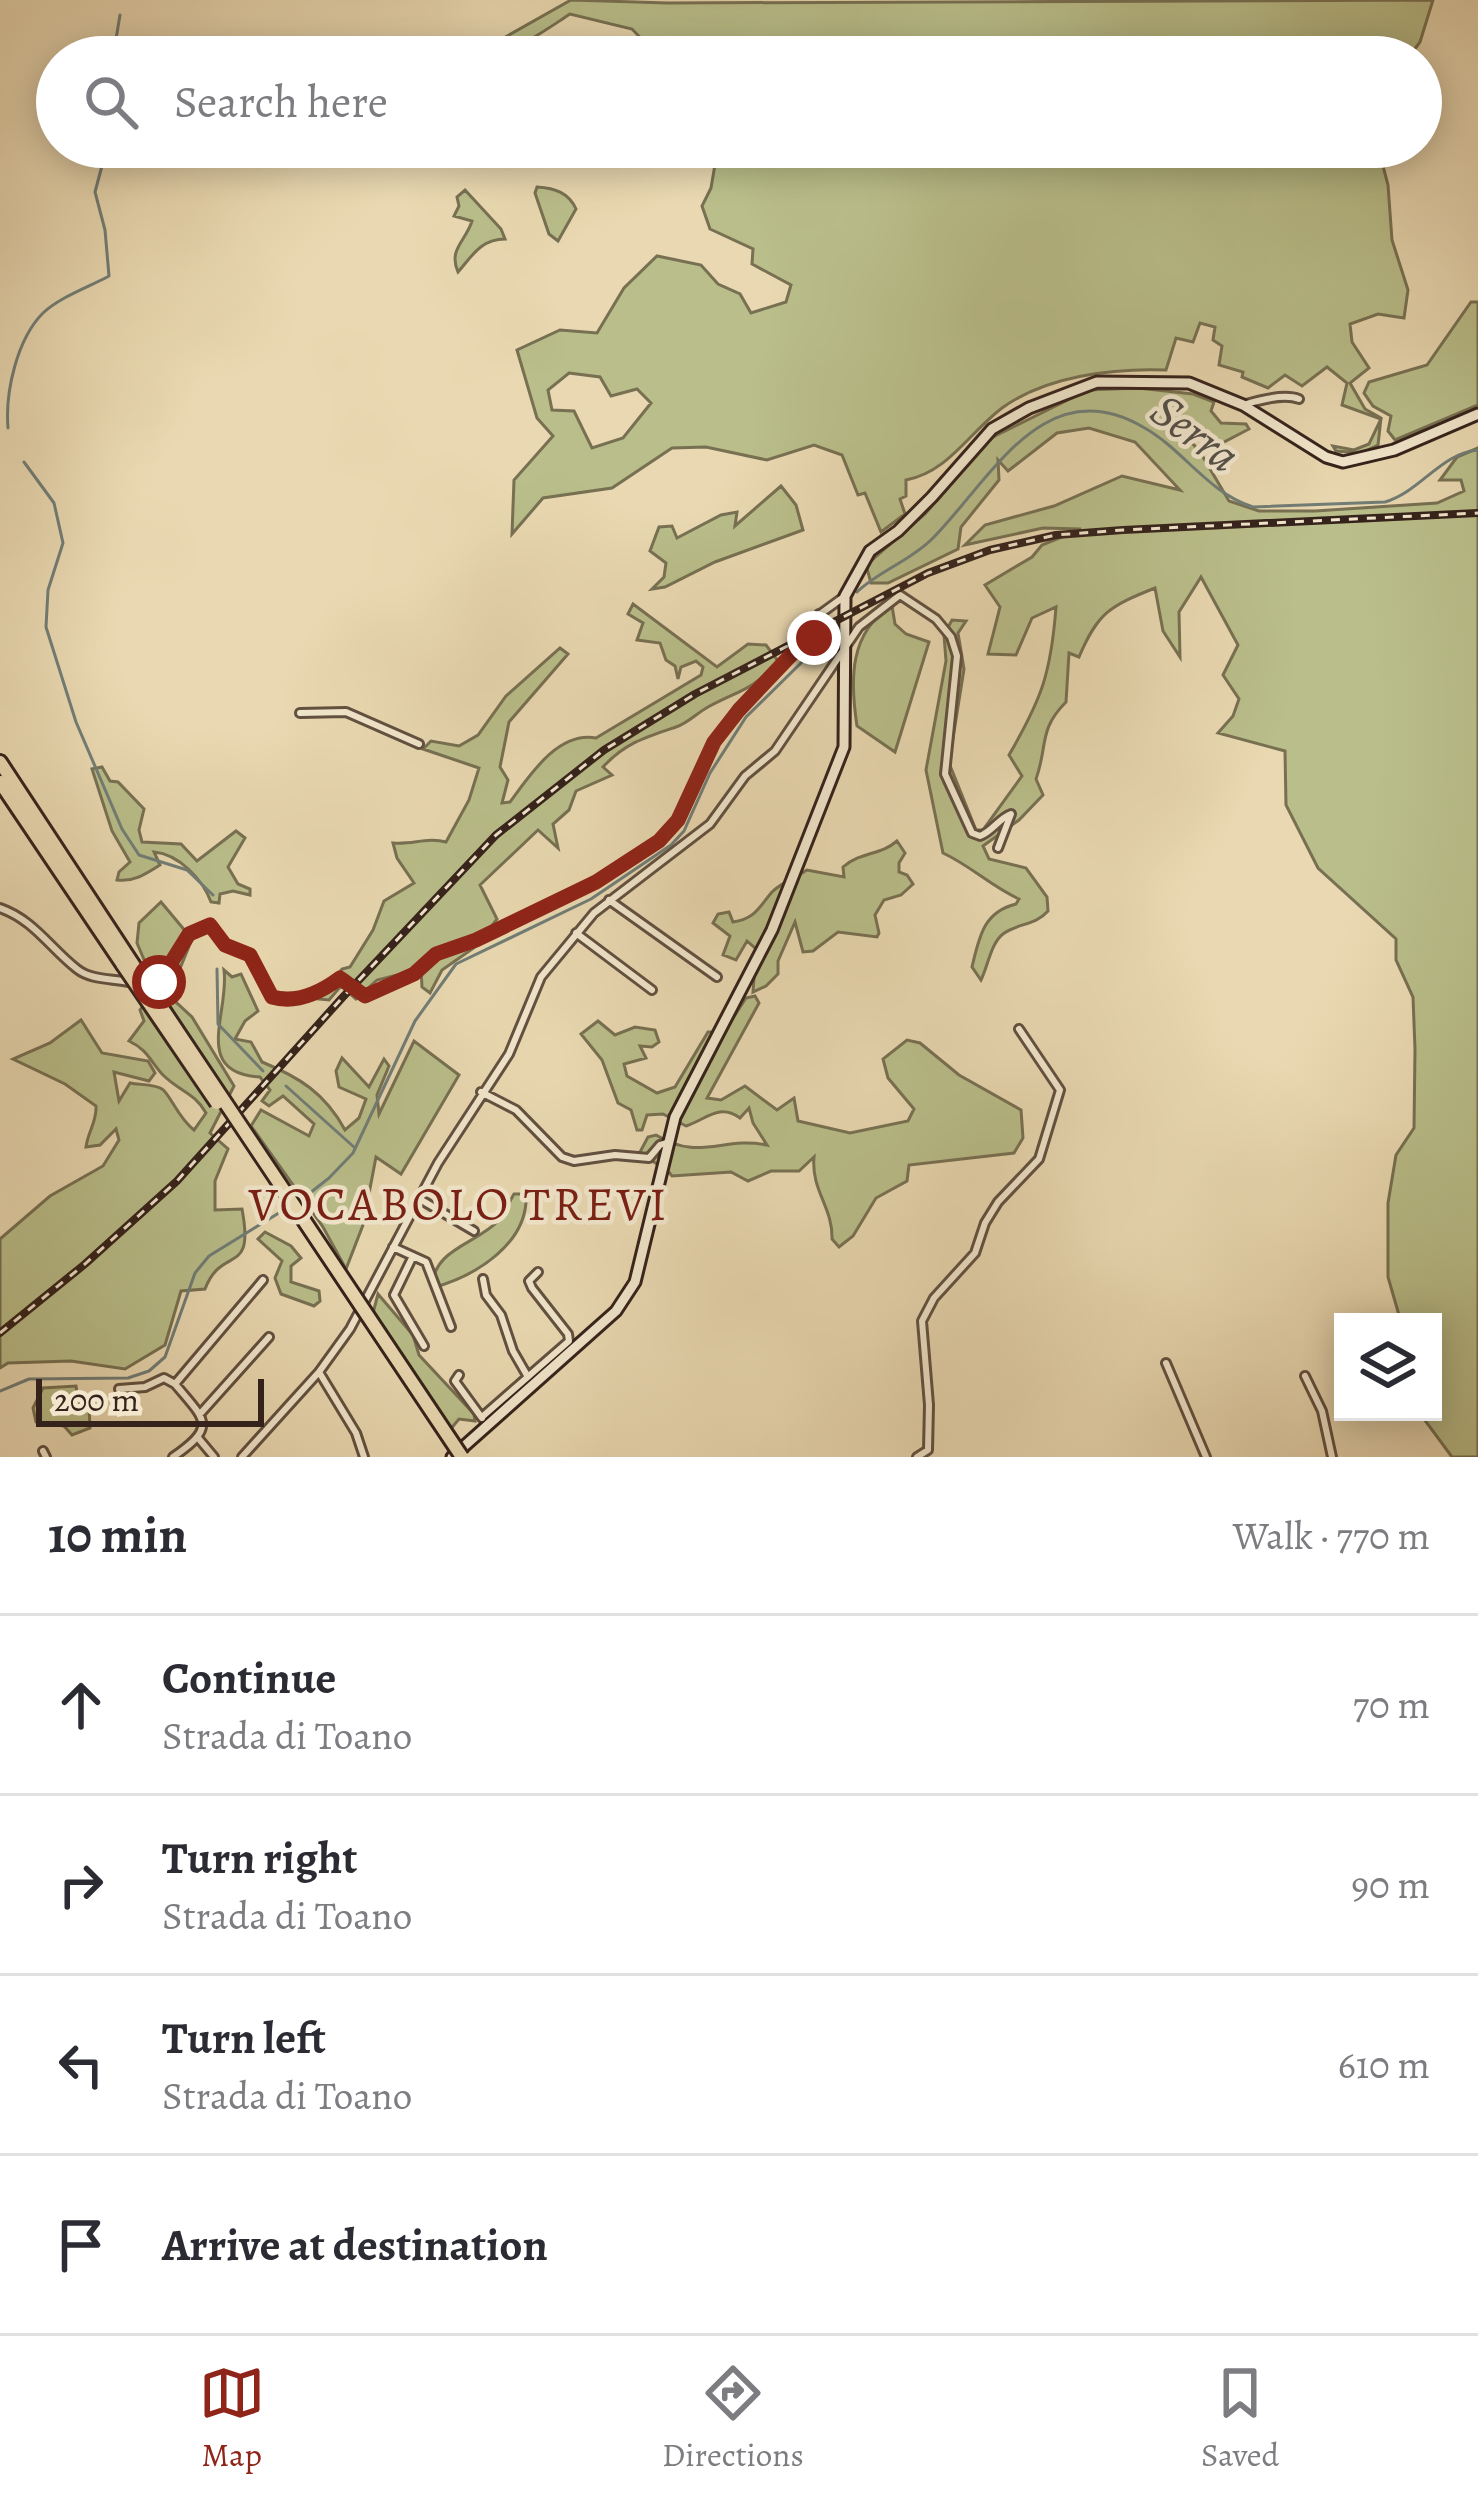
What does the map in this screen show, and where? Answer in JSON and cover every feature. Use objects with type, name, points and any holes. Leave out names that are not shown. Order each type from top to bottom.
[{"type":"highway","points":[[0,762],[128,964]]},
{"type":"highway","points":[[0,782],[461,1455]]},
{"type":"street","points":[[485,1421],[628,1297],[635,1282],[675,1117],[772,930],[844,747],[845,596],[870,550],[898,531],[992,429],[1029,407],[1097,382],[1189,383],[1243,405],[1326,457],[1343,462],[1394,450],[1478,414]]},
{"type":"street","points":[[1243,405],[1267,398],[1299,399]]},
{"type":"street","points":[[0,908],[27,922],[77,969],[142,987],[159,982],[189,934],[210,925],[225,945],[250,955],[272,997],[318,993],[340,978],[365,996],[414,974],[436,954],[476,940],[596,882],[659,841],[678,820],[714,742],[791,655],[814,638],[812,624],[819,614],[845,596]]},
{"type":"street","points":[[242,1457],[320,1372],[350,1330],[418,1198],[508,1054],[541,977],[609,900],[710,824],[745,776],[775,751],[859,627],[900,596],[936,619],[951,637],[957,656],[945,774],[972,833],[980,836],[992,831],[1002,817],[1011,814],[998,848]]},
{"type":"street","points":[[300,713],[346,712],[419,744]]},
{"type":"street","points":[[609,900],[717,977]]},
{"type":"street","points":[[576,933],[652,990]]},
{"type":"street","points":[[917,1457],[928,1450],[922,1321],[934,1298],[975,1253],[998,1202],[1039,1159],[1060,1090],[1019,1028]]},
{"type":"street","points":[[481,1092],[516,1110],[552,1152],[574,1161],[615,1155],[650,1159],[660,1145],[669,1142]]},
{"type":"street","points":[[418,1198],[474,1231]]},
{"type":"street","points":[[393,1246],[426,1262],[451,1327]]},
{"type":"street","points":[[413,1256],[394,1295],[424,1346]]},
{"type":"street","points":[[461,1455],[485,1421],[569,1341],[532,1288],[529,1281],[538,1272]]},
{"type":"street","points":[[483,1279],[486,1295],[501,1315],[513,1352],[528,1377]]},
{"type":"street","points":[[175,1384],[263,1280]]},
{"type":"street","points":[[200,1414],[269,1337]]},
{"type":"street","points":[[1166,1363],[1206,1457]]},
{"type":"street","points":[[320,1372],[356,1433],[364,1457]]},
{"type":"street","points":[[459,1375],[455,1381],[485,1421]]},
{"type":"street","points":[[1305,1376],[1322,1411],[1332,1457]]},
{"type":"street","points":[[118,1389],[145,1387],[164,1378],[200,1414],[199,1439],[173,1457]]},
{"type":"street","points":[[199,1439],[214,1457]]},
{"type":"green space","points":[[571,0],[1433,0],[1422,36],[639,36],[632,29],[570,14],[537,36],[507,36]]},
{"type":"green space","points":[[714,168],[1384,168],[1392,240],[1408,290],[1404,318],[1378,314],[1350,324],[1352,342],[1369,368],[1350,383],[1365,409],[1381,419],[1342,405],[1347,383],[1327,367],[1302,386],[1285,375],[1268,388],[1242,377],[1243,372],[1219,365],[1222,346],[1213,340],[1215,327],[1200,323],[1193,342],[1176,338],[1166,370],[1059,381],[1002,408],[934,469],[906,480],[906,496],[900,499],[905,514],[881,532],[865,493],[858,495],[842,455],[814,445],[767,460],[706,447],[672,448],[612,488],[543,498],[512,534],[514,480],[553,436],[537,418],[517,350],[560,330],[597,333],[624,288],[657,256],[701,265],[718,284],[740,294],[751,313],[786,302],[791,285],[752,264],[753,249],[710,229],[702,206]],"holes":[[[569,373],[600,377],[611,396],[637,389],[651,403],[623,438],[592,448],[574,411],[552,410],[548,390]]]},
{"type":"green space","points":[[537,187],[561,192],[576,209],[558,241],[549,234]]},
{"type":"green space","points":[[465,190],[505,239],[483,245],[458,272],[456,251],[472,221],[454,216],[457,197]]},
{"type":"green space","points":[[1471,302],[1478,302],[1478,405],[1395,440],[1388,431],[1391,416],[1373,406],[1364,393],[1369,382],[1427,365]]},
{"type":"green space","points":[[1138,388],[1193,394],[1214,402],[1211,411],[1221,423],[1246,424],[1249,429],[1222,443],[1190,430],[1188,438],[1229,501],[1259,511],[1437,503],[1464,491],[1461,480],[1440,480],[1457,457],[1478,448],[1478,1457],[1452,1457],[1425,1421],[1442,1421],[1442,1313],[1398,1313],[1388,1277],[1388,1203],[1396,1155],[1414,1128],[1413,997],[1396,960],[1396,939],[1318,868],[1286,805],[1285,751],[1218,733],[1233,716],[1239,699],[1223,675],[1238,645],[1201,577],[1179,612],[1180,657],[1163,631],[1155,588],[1107,612],[1079,657],[1069,653],[1066,702],[1047,730],[1036,779],[1043,795],[983,846],[989,859],[1026,868],[1047,897],[1048,911],[999,938],[981,980],[972,967],[989,920],[1019,899],[943,853],[926,770],[946,661],[944,635],[952,620],[966,621],[958,633],[964,669],[949,763],[976,830],[983,830],[1022,776],[1009,755],[1043,684],[1056,607],[1032,618],[1016,655],[988,654],[1000,607],[985,585],[1032,557],[1042,545],[1081,529],[1043,528],[965,545],[985,525],[1054,506],[1122,476],[1180,490],[1135,442],[1089,428],[1057,433],[1008,471],[998,460],[999,480],[961,527],[958,549],[888,583],[871,583],[866,565],[925,514],[991,438],[1088,390]]},
{"type":"green space","points":[[1381,419],[1378,445],[1361,453],[1336,451],[1333,446],[1354,450],[1369,444]]},
{"type":"green space","points":[[781,486],[796,505],[803,530],[652,589],[664,577],[666,563],[650,551],[659,527],[672,526],[677,538],[721,515],[737,512],[735,526]]},
{"type":"green space","points":[[633,604],[717,667],[748,644],[766,645],[778,661],[745,689],[680,725],[628,746],[603,767],[612,775],[576,791],[569,810],[553,824],[558,848],[538,830],[480,885],[497,919],[478,945],[442,970],[430,993],[422,987],[421,969],[377,980],[356,999],[341,986],[329,1000],[319,999],[342,969],[350,967],[384,901],[414,883],[393,843],[446,842],[469,800],[479,768],[423,749],[431,741],[459,746],[478,735],[506,696],[560,648],[568,654],[509,722],[500,767],[508,780],[502,803],[510,802],[557,748],[569,741],[596,738],[701,675],[703,667],[696,661],[681,667],[678,679],[660,643],[637,640],[643,623],[628,614]]},
{"type":"green space","points":[[892,606],[895,624],[906,634],[929,642],[895,752],[857,726],[853,692],[860,643],[867,629]]},
{"type":"green space","points":[[102,767],[110,781],[118,782],[144,809],[139,830],[142,842],[181,844],[197,861],[236,831],[245,838],[228,867],[238,884],[250,889],[250,895],[233,891],[220,894],[219,903],[211,902],[189,870],[154,852],[160,865],[134,879],[117,880],[130,862],[112,831],[92,769]]},
{"type":"green space","points":[[897,841],[905,853],[899,872],[913,884],[901,895],[884,900],[875,915],[877,937],[838,932],[813,951],[803,952],[795,922],[778,961],[778,974],[753,992],[756,949],[747,941],[736,960],[723,955],[730,936],[713,923],[718,914],[729,912],[733,922],[747,918],[776,889],[807,870],[844,877],[843,867],[850,862]]},
{"type":"green space","points":[[161,902],[192,939],[179,971],[180,989],[164,991],[192,1017],[234,1086],[210,1133],[228,1149],[215,1181],[215,1210],[242,1209],[244,1244],[235,1258],[212,1275],[205,1289],[181,1291],[165,1345],[125,1369],[71,1361],[8,1363],[0,1368],[0,1239],[50,1196],[103,1166],[119,1140],[116,1129],[100,1145],[86,1147],[96,1106],[65,1084],[13,1059],[50,1043],[81,1020],[102,1053],[148,1061],[155,1073],[149,1081],[114,1072],[119,1101],[130,1083],[151,1085],[165,1092],[194,1130],[206,1113],[129,1041],[144,1021],[140,1010],[156,988],[137,943],[139,923]]},
{"type":"green space","points":[[224,970],[232,977],[241,974],[258,1011],[245,1021],[235,1039],[251,1042],[262,1062],[310,1088],[345,1130],[359,1118],[366,1099],[339,1087],[336,1071],[342,1058],[369,1087],[384,1059],[389,1066],[377,1095],[379,1114],[414,1041],[459,1075],[401,1174],[376,1157],[363,1225],[346,1269],[323,1227],[251,1126],[261,1110],[309,1136],[314,1124],[283,1096],[269,1106],[262,1101],[270,1090],[260,1077],[239,1073],[226,1064],[220,1052]]},
{"type":"green space","points":[[755,996],[759,1003],[707,1098],[721,1100],[745,1086],[777,1110],[794,1098],[798,1121],[850,1133],[908,1121],[914,1109],[888,1078],[883,1059],[907,1040],[920,1043],[959,1075],[1021,1110],[1023,1138],[1014,1153],[909,1165],[907,1181],[876,1198],[853,1236],[839,1247],[832,1239],[814,1157],[799,1171],[771,1171],[748,1181],[731,1172],[672,1176],[640,1152],[648,1137],[656,1135],[699,1148],[767,1145],[749,1108],[740,1118],[719,1112],[686,1126],[663,1114],[647,1115],[642,1130],[637,1130],[631,1110],[618,1103],[602,1060],[581,1034],[598,1021],[615,1035],[635,1027],[655,1030],[659,1042],[640,1046],[646,1058],[624,1064],[627,1076],[657,1093],[675,1087],[708,1032],[724,1032],[746,998]]},
{"type":"green space","points":[[514,1194],[526,1194],[525,1212],[509,1242],[482,1266],[432,1288],[440,1264],[499,1220]]},
{"type":"green space","points":[[265,1232],[291,1246],[301,1258],[291,1266],[291,1282],[319,1291],[320,1301],[314,1306],[281,1294],[275,1278],[282,1261],[258,1239]]},
{"type":"green space","points":[[378,1294],[413,1335],[419,1355],[474,1414],[475,1421],[459,1419],[449,1431],[373,1313]]},
{"type":"green space","points":[[76,1386],[77,1394],[67,1401],[76,1413],[80,1404],[89,1408],[90,1428],[72,1435],[64,1426],[36,1422],[33,1408],[43,1388]]},
{"type":"waterway","points":[[116,36],[120,15]]},
{"type":"waterway","points":[[8,428],[15,367],[34,324],[58,302],[109,276],[105,230],[95,192],[101,168]]},
{"type":"waterway","name":"Serra","points":[[857,592],[932,539],[1022,439],[1076,412],[1108,413],[1143,427],[1222,492],[1253,507],[1385,502],[1453,458],[1478,450]]},
{"type":"waterway","points":[[24,462],[54,503],[63,543],[48,590],[46,627],[76,722],[122,829],[139,855],[187,870],[213,895]]},
{"type":"waterway","name":"Serra","points":[[296,1204],[353,1153],[415,1021],[456,964],[591,899],[671,845],[684,831],[710,773],[746,717],[802,662],[835,639]]},
{"type":"waterway","points":[[217,969],[218,1024],[263,1071]]},
{"type":"waterway","points":[[286,1086],[355,1148]]},
{"type":"waterway","name":"Serra","points":[[0,1391],[29,1379],[128,1378],[149,1371],[165,1357],[195,1273],[209,1256],[287,1208]]},
{"type":"railway","points":[[0,1333],[177,1181],[496,835],[604,750],[695,694],[928,573],[990,550],[1056,535],[1478,513]]},
{"type":"district","name":"VOCABOLO TREVI","points":[[459,1203]]},
{"type":"route","points":[[159,982],[189,934],[210,925],[225,945],[250,955],[272,997],[284,1000],[318,993],[340,978],[365,996],[414,974],[436,954],[476,940],[596,882],[659,841],[678,820],[714,742],[759,686],[814,638]]}]
